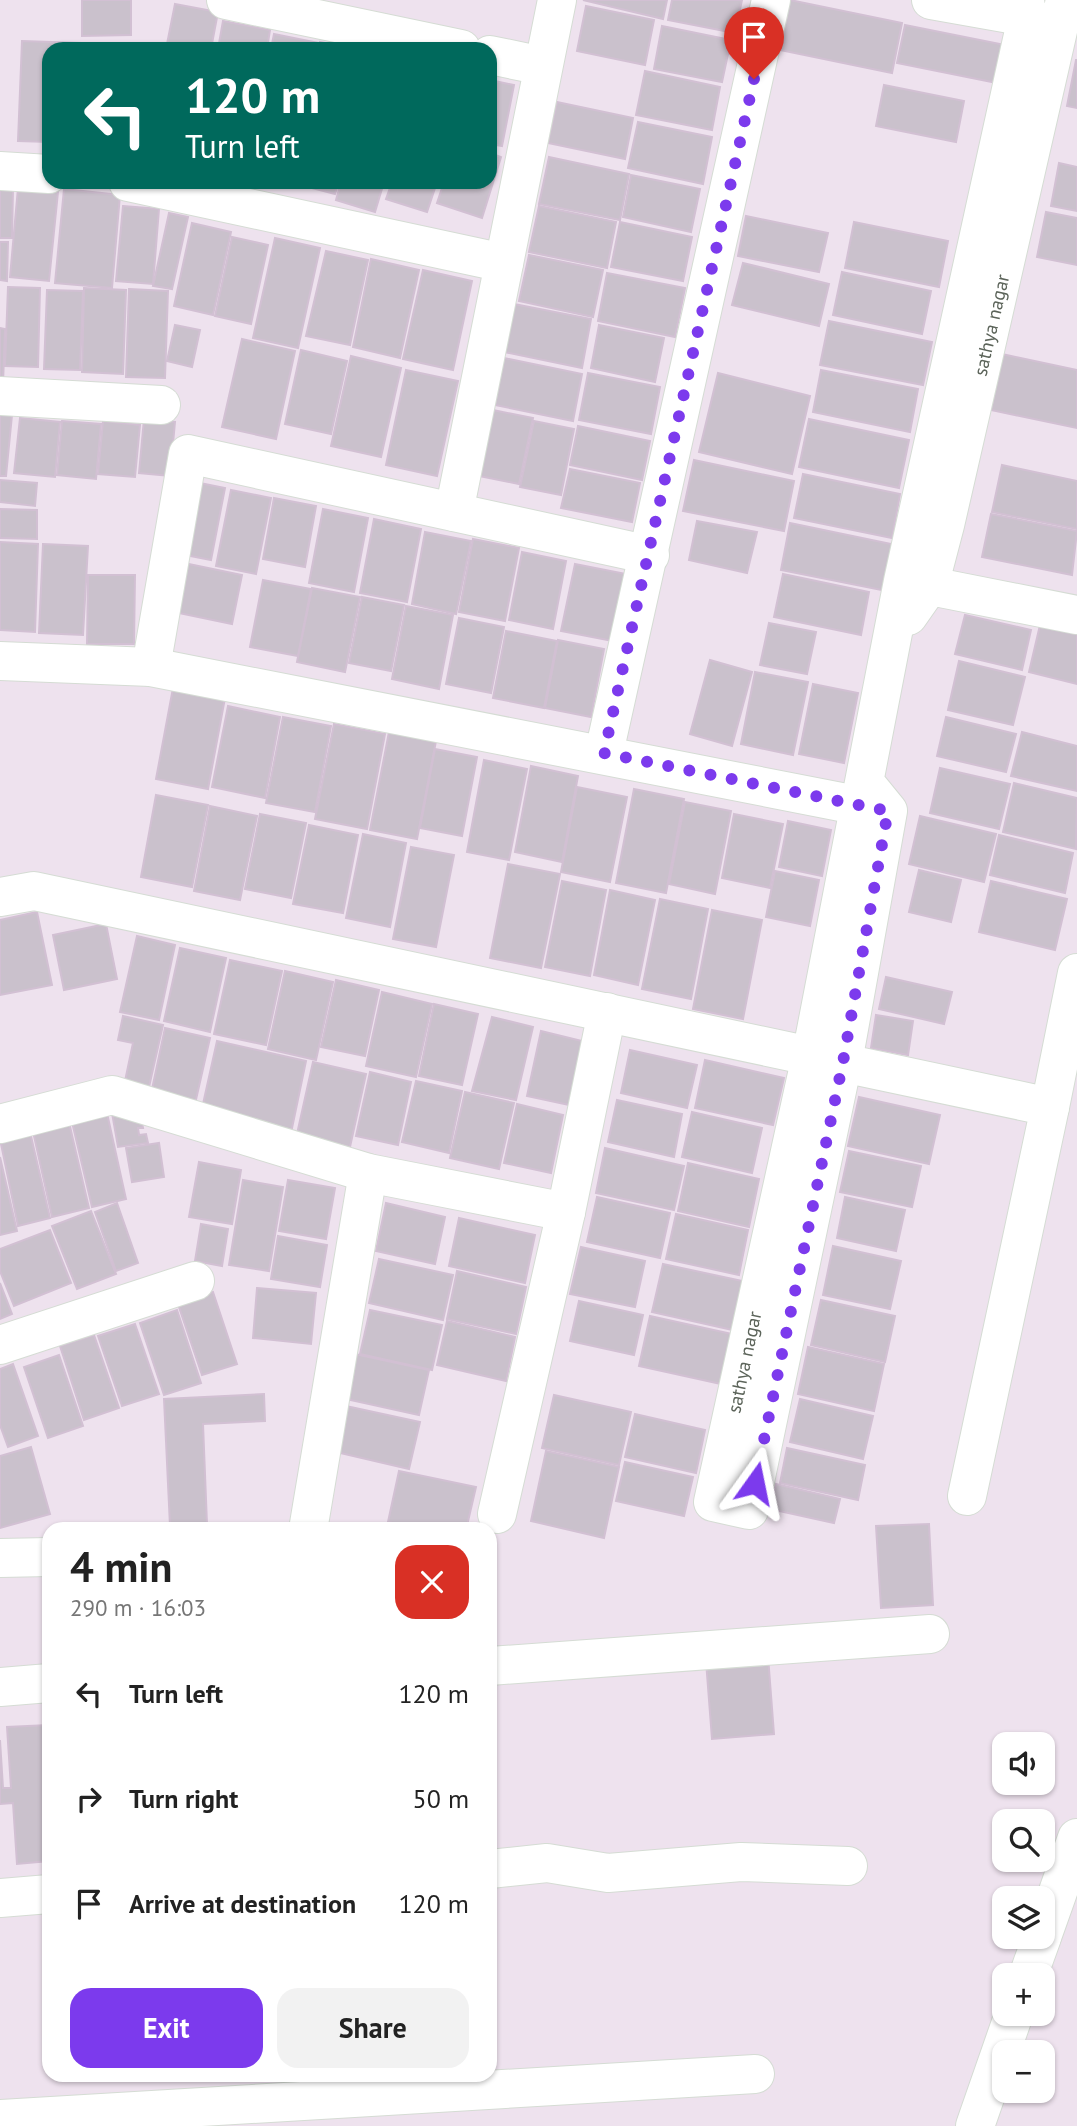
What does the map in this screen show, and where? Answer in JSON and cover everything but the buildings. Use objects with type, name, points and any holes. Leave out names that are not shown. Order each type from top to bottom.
[{"type":"street","points":[[226,0],[427,42]]},
{"type":"street","points":[[454,512],[557,0]]},
{"type":"street","points":[[604,753],[771,0]]},
{"type":"street","points":[[931,0],[1051,15]]},
{"type":"street","name":"sathya nagar","points":[[827,1059],[713,1502],[750,1510],[872,800],[892,638],[916,583],[1051,15]]},
{"type":"street","points":[[497,56],[543,66]]},
{"type":"street","points":[[0,171],[42,174]]},
{"type":"street","points":[[160,189],[504,263]]},
{"type":"street","points":[[0,396],[161,405]]},
{"type":"street","points":[[151,667],[188,454],[650,555]]},
{"type":"street","points":[[916,583],[1077,615]]},
{"type":"street","points":[[0,662],[151,667],[604,753],[872,800]]},
{"type":"street","points":[[0,897],[34,891],[1050,1107]]},
{"type":"street","points":[[967,1496],[1077,972]]},
{"type":"street","points":[[497,1514],[566,1212],[607,1012]]},
{"type":"street","points":[[0,1125],[112,1095],[368,1173],[566,1212]]},
{"type":"street","points":[[309,1522],[368,1173]]},
{"type":"street","points":[[0,1345],[195,1281]]},
{"type":"street","points":[[0,1558],[42,1557]]},
{"type":"street","points":[[497,1666],[930,1634]]},
{"type":"street","points":[[0,1687],[42,1684]]},
{"type":"street","points":[[1055,1900],[1077,1839]]},
{"type":"street","points":[[497,1868],[547,1863],[608,1873],[741,1861],[848,1866]]},
{"type":"street","points":[[0,1898],[42,1895]]},
{"type":"street","points":[[975,2126],[1010,2026]]},
{"type":"street","points":[[0,2119],[755,2074]]},
{"type":"route","points":[[754,79],[604,753],[888,811],[843,1062],[755,1483]]}]
